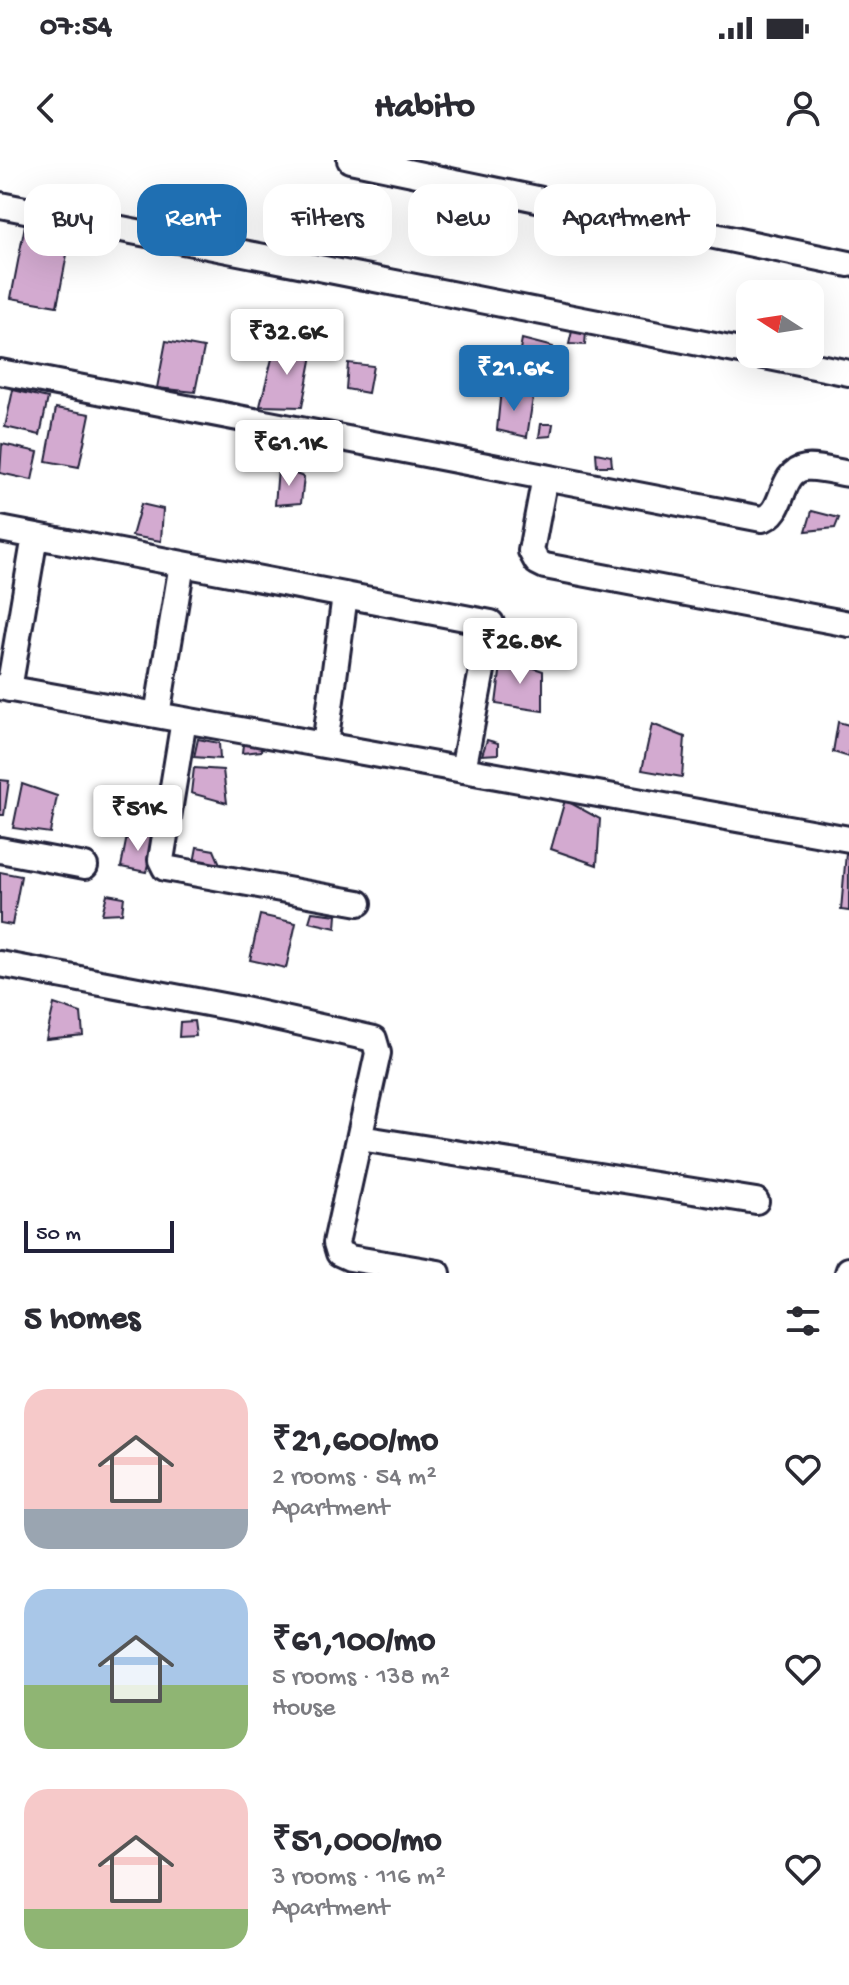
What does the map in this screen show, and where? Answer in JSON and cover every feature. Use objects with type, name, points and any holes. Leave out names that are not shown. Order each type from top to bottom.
[{"type":"street","points":[[350,160],[849,264]]},
{"type":"street","points":[[0,205],[736,351]]},
{"type":"street","points":[[823,368],[849,373]]},
{"type":"street","points":[[0,372],[762,519],[773,513],[790,477],[798,470],[806,467],[849,474]]},
{"type":"street","points":[[545,477],[531,551],[537,562],[545,566],[849,624]]},
{"type":"street","points":[[0,529],[491,623],[463,770]]},
{"type":"street","points":[[35,536],[5,688],[849,839]]},
{"type":"street","points":[[157,715],[182,564]]},
{"type":"street","points":[[325,745],[345,595]]},
{"type":"street","points":[[184,720],[161,860],[165,868],[359,903]]},
{"type":"street","points":[[0,850],[85,866]]},
{"type":"street","points":[[0,964],[239,1009],[374,1039],[378,1053],[336,1243],[339,1253],[438,1273]]},
{"type":"street","points":[[360,1138],[756,1201]]},
{"type":"building","points":[[24,230],[24,256],[67,256],[57,306],[11,298]]},
{"type":"building","points":[[572,331],[586,332],[585,345],[569,344]]},
{"type":"building","points":[[522,339],[553,347],[551,361],[518,360]]},
{"type":"building","points":[[166,341],[204,348],[195,392],[157,388]]},
{"type":"building","points":[[276,343],[313,350],[302,407],[260,406]]},
{"type":"building","points":[[348,363],[373,366],[368,393],[346,389]]},
{"type":"building","points":[[501,389],[533,398],[527,437],[497,430]]},
{"type":"building","points":[[13,390],[48,398],[40,435],[5,427]]},
{"type":"building","points":[[56,408],[90,414],[79,467],[46,461]]},
{"type":"building","points":[[541,424],[553,424],[551,436],[539,437]]},
{"type":"building","points":[[2,444],[38,452],[32,480],[0,473]]},
{"type":"building","points":[[596,453],[611,456],[612,466],[597,466]]},
{"type":"building","points":[[278,468],[304,477],[301,503],[275,505]]},
{"type":"building","points":[[141,504],[163,509],[161,541],[132,536]]},
{"type":"building","points":[[812,511],[839,518],[835,528],[806,531]]},
{"type":"building","points":[[502,657],[543,671],[543,711],[496,704]]},
{"type":"building","points":[[838,722],[849,725],[849,757],[833,752]]},
{"type":"building","points":[[652,724],[685,737],[682,777],[642,770]]},
{"type":"building","points":[[244,737],[262,741],[261,751],[242,753]]},
{"type":"building","points":[[198,739],[219,743],[220,759],[194,757]]},
{"type":"building","points":[[487,740],[498,743],[498,754],[482,755]]},
{"type":"building","points":[[194,768],[223,770],[227,803],[191,793]]},
{"type":"building","points":[[0,780],[9,781],[4,815],[0,815]]},
{"type":"building","points":[[22,784],[57,796],[50,833],[13,828]]},
{"type":"building","points":[[565,800],[600,819],[597,865],[551,849]]},
{"type":"building","points":[[141,833],[155,836],[146,872],[121,867],[127,836],[140,839]]},
{"type":"building","points":[[197,847],[214,850],[220,864],[193,868]]},
{"type":"building","points":[[846,853],[849,854],[849,911],[841,910]]},
{"type":"building","points":[[0,872],[21,876],[12,925],[0,923]]},
{"type":"building","points":[[107,894],[124,897],[122,913],[102,914]]},
{"type":"building","points":[[312,912],[337,915],[336,928],[309,922]]},
{"type":"building","points":[[260,915],[296,923],[286,968],[250,960]]},
{"type":"building","points":[[54,1004],[81,1013],[83,1035],[46,1039]]},
{"type":"building","points":[[194,1021],[196,1036],[179,1037],[180,1022]]}]
